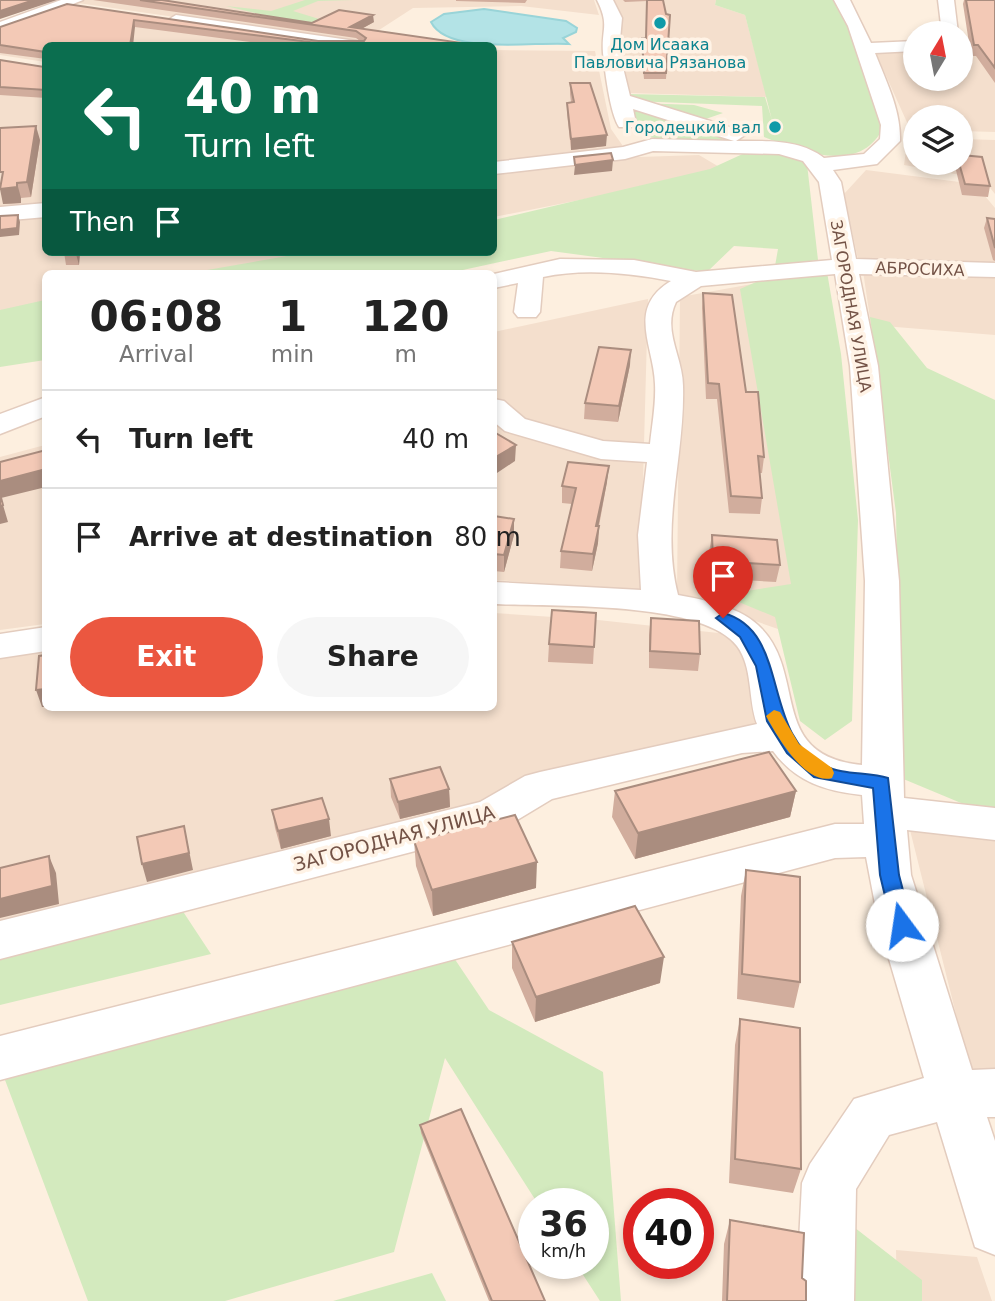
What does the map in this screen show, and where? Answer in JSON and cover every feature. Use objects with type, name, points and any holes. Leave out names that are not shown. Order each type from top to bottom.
[{"type":"street","points":[[605,0],[614,18],[611,51],[619,99],[634,137],[652,145]]},
{"type":"street","points":[[619,99],[810,157],[820,165],[870,160],[890,141],[891,125],[856,26],[842,0]]},
{"type":"street","points":[[946,0],[949,21]]},
{"type":"street","points":[[12,4],[66,4],[91,8]]},
{"type":"street","points":[[0,28],[66,4]]},
{"type":"street","points":[[157,18],[328,42]]},
{"type":"street","points":[[864,48],[903,46]]},
{"type":"street","points":[[497,168],[625,153],[652,145],[780,148]]},
{"type":"street","name":"ЗАГОРОДНАЯ УЛИЦА","points":[[820,165],[830,182],[864,366],[882,580],[884,811],[890,875],[902,925],[974,1093],[995,1227]]},
{"type":"street","points":[[0,214],[42,210]]},
{"type":"street","points":[[497,280],[559,266],[634,267],[696,279]]},
{"type":"street","name":"АБРОСИХА","points":[[696,279],[845,266],[995,270]]},
{"type":"street","points":[[527,313],[531,273]]},
{"type":"street","points":[[662,603],[656,584],[653,544],[664,454],[669,381],[659,343],[659,313],[667,294],[696,279]]},
{"type":"street","points":[[0,425],[42,407]]},
{"type":"street","points":[[497,410],[515,425],[601,450],[664,454]]},
{"type":"street","points":[[497,593],[662,603],[723,618],[746,633],[764,666],[775,721],[793,749],[820,772],[884,811],[995,824]]},
{"type":"street","points":[[0,646],[42,640]]},
{"type":"street","name":"ЗАГОРОДНАЯ УЛИЦА","points":[[0,940],[492,815],[540,787],[743,739],[785,736]]},
{"type":"street","points":[[0,1058],[835,841],[884,811]]},
{"type":"street","points":[[825,1301],[829,1183],[872,1116],[974,1093]]},
{"type":"shaded area","points":[[594,0],[599,15],[521,6],[413,8],[376,32],[430,42],[346,42],[71,2]]},
{"type":"shaded area","points":[[613,0],[716,0],[715,5],[745,15],[767,97],[628,93],[618,51],[622,18]]},
{"type":"shaded area","points":[[64,8],[319,42],[42,42],[42,62],[0,55],[0,30]]},
{"type":"shaded area","points":[[874,49],[903,49],[903,91],[973,91],[973,50],[995,51],[995,132],[973,131],[973,105],[903,105],[903,113]]},
{"type":"shaded area","points":[[497,50],[595,51],[611,129],[625,149],[497,164]]},
{"type":"shaded area","points":[[0,87],[42,90],[42,205],[0,209]]},
{"type":"shaded area","points":[[973,139],[995,140],[995,194],[983,179],[960,175],[973,175]]},
{"type":"shaded area","points":[[699,155],[726,171],[497,216],[497,171],[639,157]]},
{"type":"shaded area","points":[[866,170],[975,184],[995,208],[995,268],[859,264],[844,194]]},
{"type":"shaded area","points":[[42,213],[42,256],[297,256],[225,270],[42,270],[42,307],[0,315],[0,217]]},
{"type":"shaded area","points":[[863,271],[995,274],[995,335],[871,325]]},
{"type":"shaded area","points":[[758,283],[807,639],[677,594],[680,297]]},
{"type":"shaded area","points":[[648,299],[640,590],[497,580],[497,331]]},
{"type":"shaded area","points":[[42,446],[42,624],[0,630],[0,457]]},
{"type":"shaded area","points":[[497,613],[598,620],[737,635],[761,727],[485,810],[0,930],[0,657],[42,651],[42,711],[497,711]]},
{"type":"shaded area","points":[[910,830],[995,839],[995,1072],[971,1074]]},
{"type":"shaded area","points":[[896,1250],[977,1257],[992,1301],[897,1301]]},
{"type":"green space","points":[[305,0],[354,0],[318,1],[293,11],[329,22],[330,25],[267,16],[226,6],[271,11]]},
{"type":"green space","points":[[716,0],[842,0],[884,126],[874,141],[861,151],[830,156],[796,149],[764,137],[762,106],[632,101],[628,94],[765,97],[772,120],[745,15],[715,5]]},
{"type":"green space","points":[[639,103],[694,105],[723,113],[700,121]]},
{"type":"green space","points":[[626,105],[727,135],[721,141],[687,142],[650,137],[634,126]]},
{"type":"green space","points":[[747,152],[785,154],[807,164],[818,260],[775,266],[778,249],[734,246],[707,272],[551,251],[463,270],[207,270],[287,256],[497,256],[497,219],[710,169]]},
{"type":"green space","points":[[827,272],[841,354],[858,520],[852,721],[825,740],[800,721],[775,617],[722,595],[791,584],[740,289],[763,279]]},
{"type":"green space","points":[[42,301],[42,360],[0,367],[0,310]]},
{"type":"green space","points":[[870,317],[890,322],[927,368],[995,400],[995,811],[973,808],[901,778],[896,513]]},
{"type":"green space","points":[[182,910],[211,954],[0,1005],[0,954]]},
{"type":"green space","points":[[452,955],[489,1010],[603,1072],[621,1301],[600,1301],[586,1279],[609,1279],[609,1188],[528,1188],[445,1058],[394,1252],[225,1301],[88,1301],[5,1080],[81,1044]]},
{"type":"green space","points":[[841,1217],[922,1280],[922,1301],[837,1301]]},
{"type":"green space","points":[[432,1273],[446,1301],[333,1301]]},
{"type":"water","points":[[484,9],[566,21],[577,28],[576,32],[563,38],[569,44],[497,45],[497,42],[469,42],[440,33],[431,22],[444,14]]},
{"type":"building","points":[[0,0],[34,0],[0,11]]},
{"type":"building","points":[[140,0],[162,0],[312,23],[339,10],[373,15],[350,27],[455,42],[309,42],[134,20],[131,42],[42,42],[42,52],[0,45],[0,27],[67,4],[318,41],[364,41],[366,38],[356,31]]},
{"type":"building","points":[[647,0],[663,0],[666,14],[670,15],[666,73],[644,73],[642,38],[646,38]]},
{"type":"building","points":[[966,0],[995,0],[995,68],[978,45],[974,45],[973,21],[970,21]]},
{"type":"building","points":[[0,60],[42,67],[42,90],[0,87]]},
{"type":"building","points":[[570,83],[590,83],[607,135],[571,139],[567,103],[574,102]]},
{"type":"building","points":[[36,126],[27,182],[17,183],[17,187],[0,189],[3,172],[0,172],[0,128]]},
{"type":"building","points":[[611,153],[613,160],[575,165],[574,157]]},
{"type":"building","points":[[973,156],[982,157],[990,186],[965,184],[962,175],[973,175]]},
{"type":"building","points":[[18,215],[17,228],[0,230],[0,216]]},
{"type":"building","points":[[987,218],[995,219],[995,248]]},
{"type":"building","points":[[703,293],[732,295],[746,392],[758,392],[764,457],[758,456],[762,498],[731,496],[719,384],[708,383]]},
{"type":"building","points":[[599,347],[631,350],[619,406],[585,403]]},
{"type":"building","points":[[497,434],[516,445],[497,456]]},
{"type":"building","points":[[42,451],[42,470],[0,481],[0,462]]},
{"type":"building","points":[[568,462],[609,466],[593,554],[561,551],[576,488],[562,486]]},
{"type":"building","points":[[497,516],[514,519],[504,555],[497,554]]},
{"type":"building","points":[[712,535],[777,540],[780,565],[713,561]]},
{"type":"building","points":[[552,610],[596,613],[594,647],[549,644]]},
{"type":"building","points":[[651,618],[699,621],[700,654],[650,651]]},
{"type":"building","points":[[39,656],[42,656],[42,689],[36,690]]},
{"type":"building","points":[[769,752],[796,791],[638,833],[615,791]]},
{"type":"building","points":[[440,767],[449,789],[398,802],[390,779]]},
{"type":"building","points":[[322,798],[329,819],[278,831],[272,810]]},
{"type":"building","points":[[515,815],[537,862],[432,890],[414,841]]},
{"type":"building","points":[[184,826],[189,853],[142,864],[137,837]]},
{"type":"building","points":[[49,856],[52,886],[0,899],[0,868]]},
{"type":"building","points":[[746,870],[800,877],[800,982],[742,974]]},
{"type":"building","points":[[635,906],[664,957],[536,997],[512,942]]},
{"type":"building","points":[[740,1019],[800,1028],[801,1169],[735,1159]]},
{"type":"building","points":[[461,1109],[518,1239],[518,1279],[535,1279],[545,1301],[492,1301],[420,1125]]},
{"type":"building","points":[[730,1220],[804,1233],[802,1278],[806,1281],[806,1301],[727,1301]]},
{"type":"slow traffic","points":[[774,716],[793,749],[820,772],[825,773]]},
{"type":"place","name":"Дом Исаака Павловича Рязанова","points":[[660,23]]},
{"type":"place","name":"Городецкий вал","points":[[775,127]]},
{"type":"route","points":[[723,618],[746,633],[764,666],[775,721],[793,749],[820,772],[882,782],[890,875],[902,925]]}]
